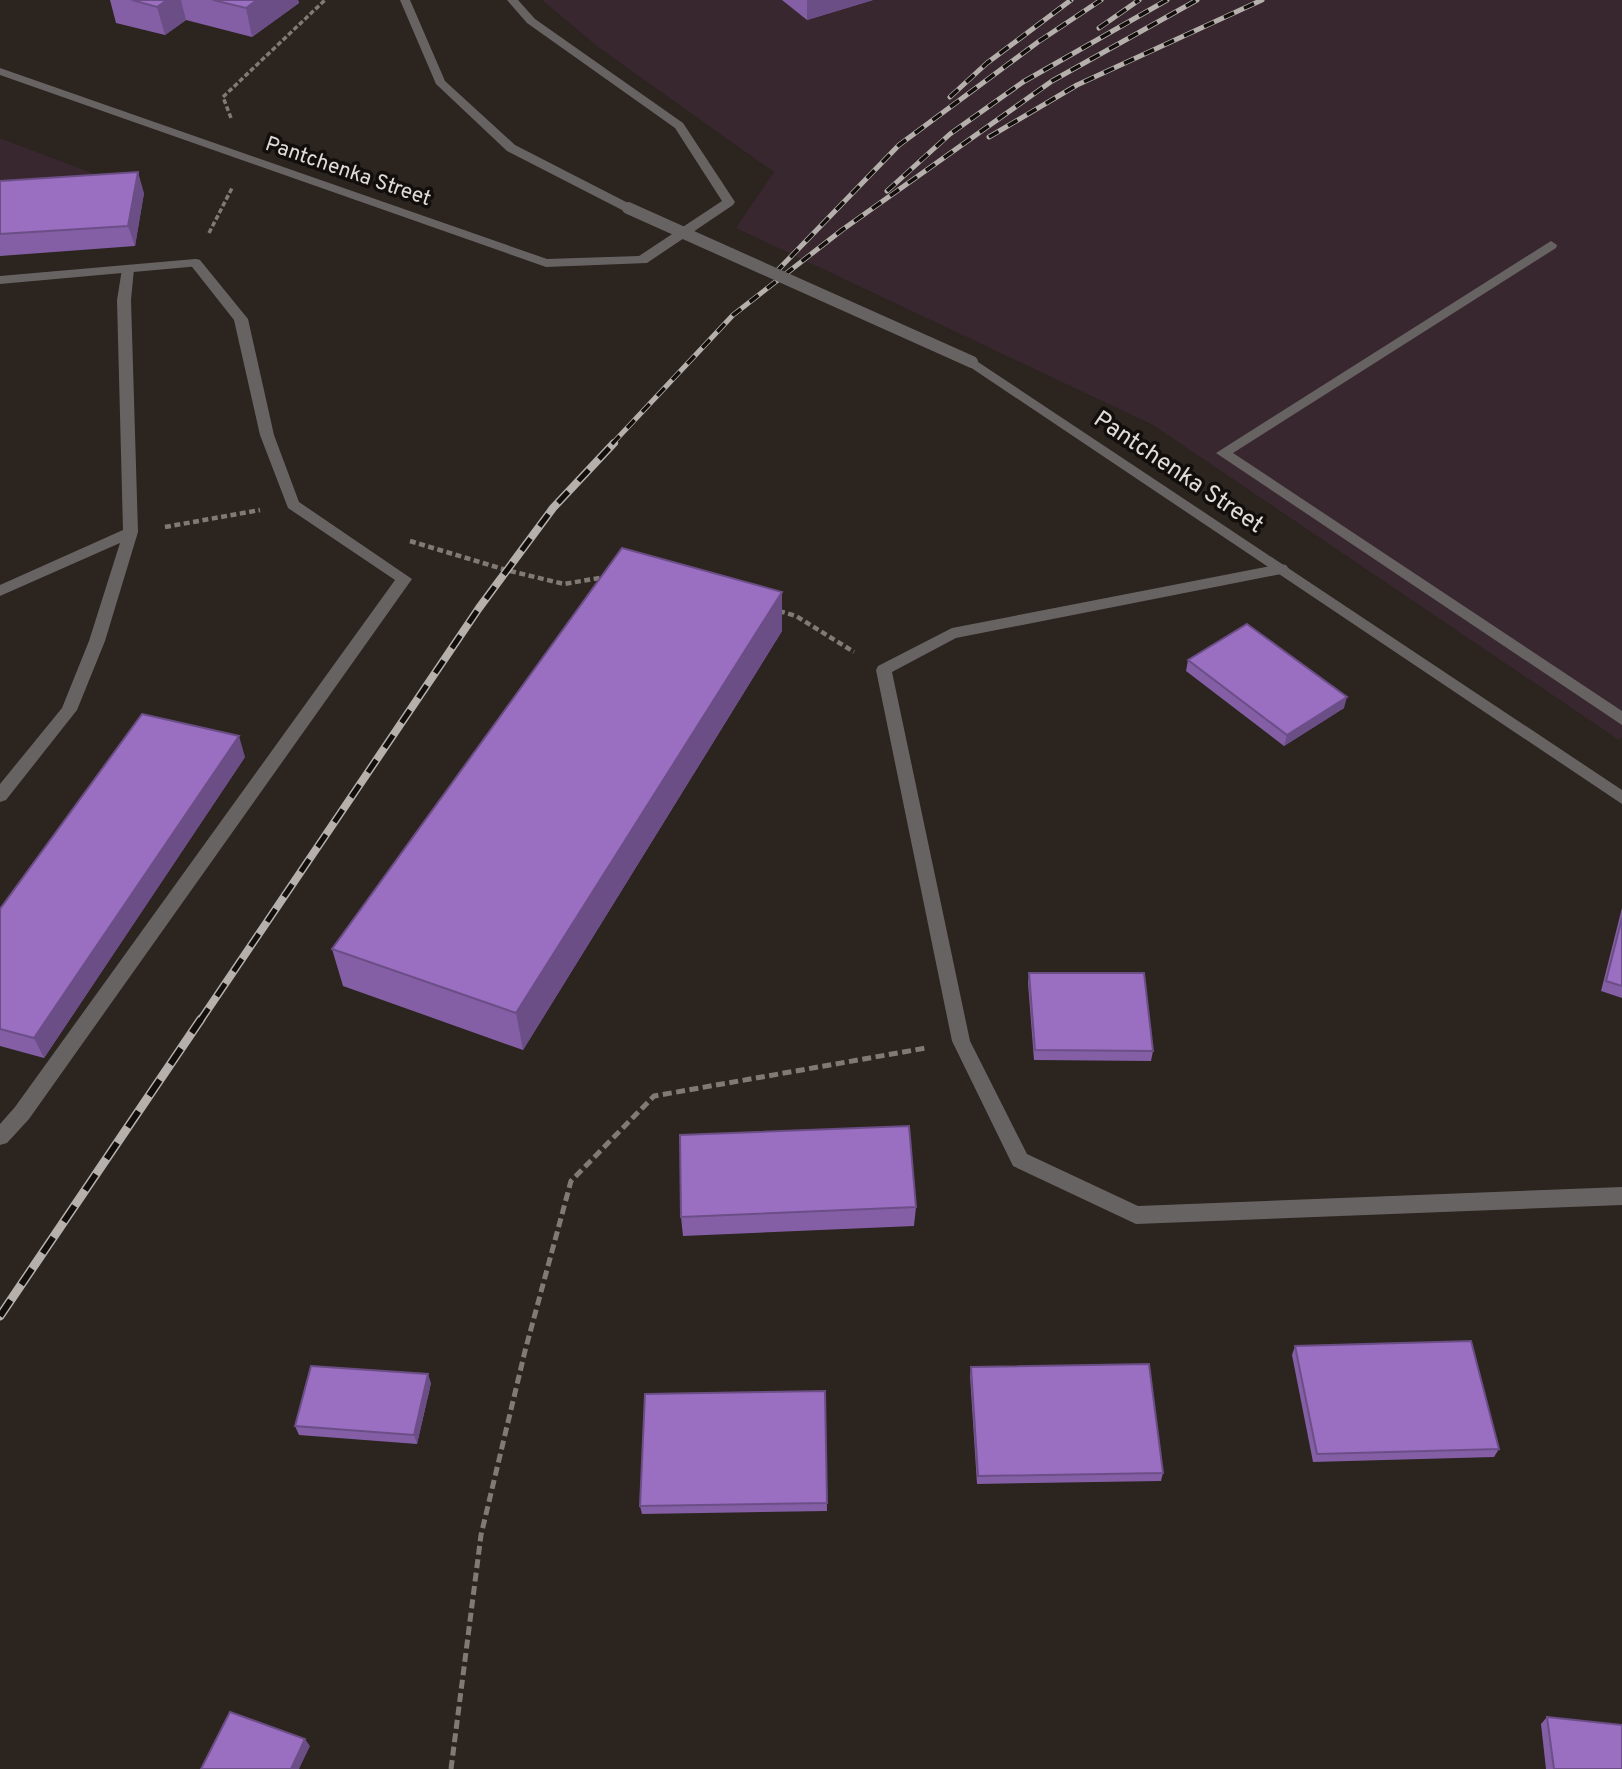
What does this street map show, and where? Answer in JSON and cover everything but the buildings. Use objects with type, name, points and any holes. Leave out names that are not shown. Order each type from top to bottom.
[{"type":"street","name":"Pantchenka Street","points":[[405,0],[440,82],[511,148],[628,208],[972,362],[1622,798]]},
{"type":"street","name":"Pantchenka Street","points":[[0,71],[546,263],[642,260],[729,202],[679,126],[531,22],[512,0]]},
{"type":"street","points":[[1551,245],[1223,453],[1622,719]]},
{"type":"street","points":[[0,280],[195,263],[241,319],[267,435],[293,505],[404,579],[22,1113],[0,1137]]},
{"type":"street","points":[[0,796],[69,710],[97,641],[131,533],[124,300],[128,269]]},
{"type":"street","points":[[0,591],[131,533]]},
{"type":"street","points":[[1281,569],[952,632],[884,670],[961,1041],[1020,1160],[1136,1214],[1622,1196]]},
{"type":"path","points":[[131,533],[293,505]]},
{"type":"path","points":[[405,539],[506,570],[564,584],[617,575]]},
{"type":"path","points":[[771,608],[796,616],[884,670]]},
{"type":"path","points":[[451,1769],[481,1535],[525,1351],[571,1181],[654,1097],[961,1041]]},
{"type":"shaded area","points":[[542,0],[1622,0],[1622,737],[1619,740],[1153,425],[736,228],[774,172],[598,47]]},
{"type":"shaded area","points":[[0,138],[144,193],[0,255]]},
{"type":"railway","points":[[950,97],[987,63],[1071,0]]},
{"type":"railway","points":[[775,273],[899,145],[1038,42],[1101,0]]},
{"type":"railway","points":[[1099,28],[1139,0]]},
{"type":"railway","points":[[887,191],[950,134],[1023,82],[1167,0]]},
{"type":"railway","points":[[612,444],[733,315],[842,230],[1052,81],[1197,0]]},
{"type":"railway","points":[[989,137],[1077,85],[1262,0]]},
{"type":"railway","points":[[200,1021],[479,608],[553,508],[614,443]]},
{"type":"railway","points":[[0,1316],[201,1019]]}]
